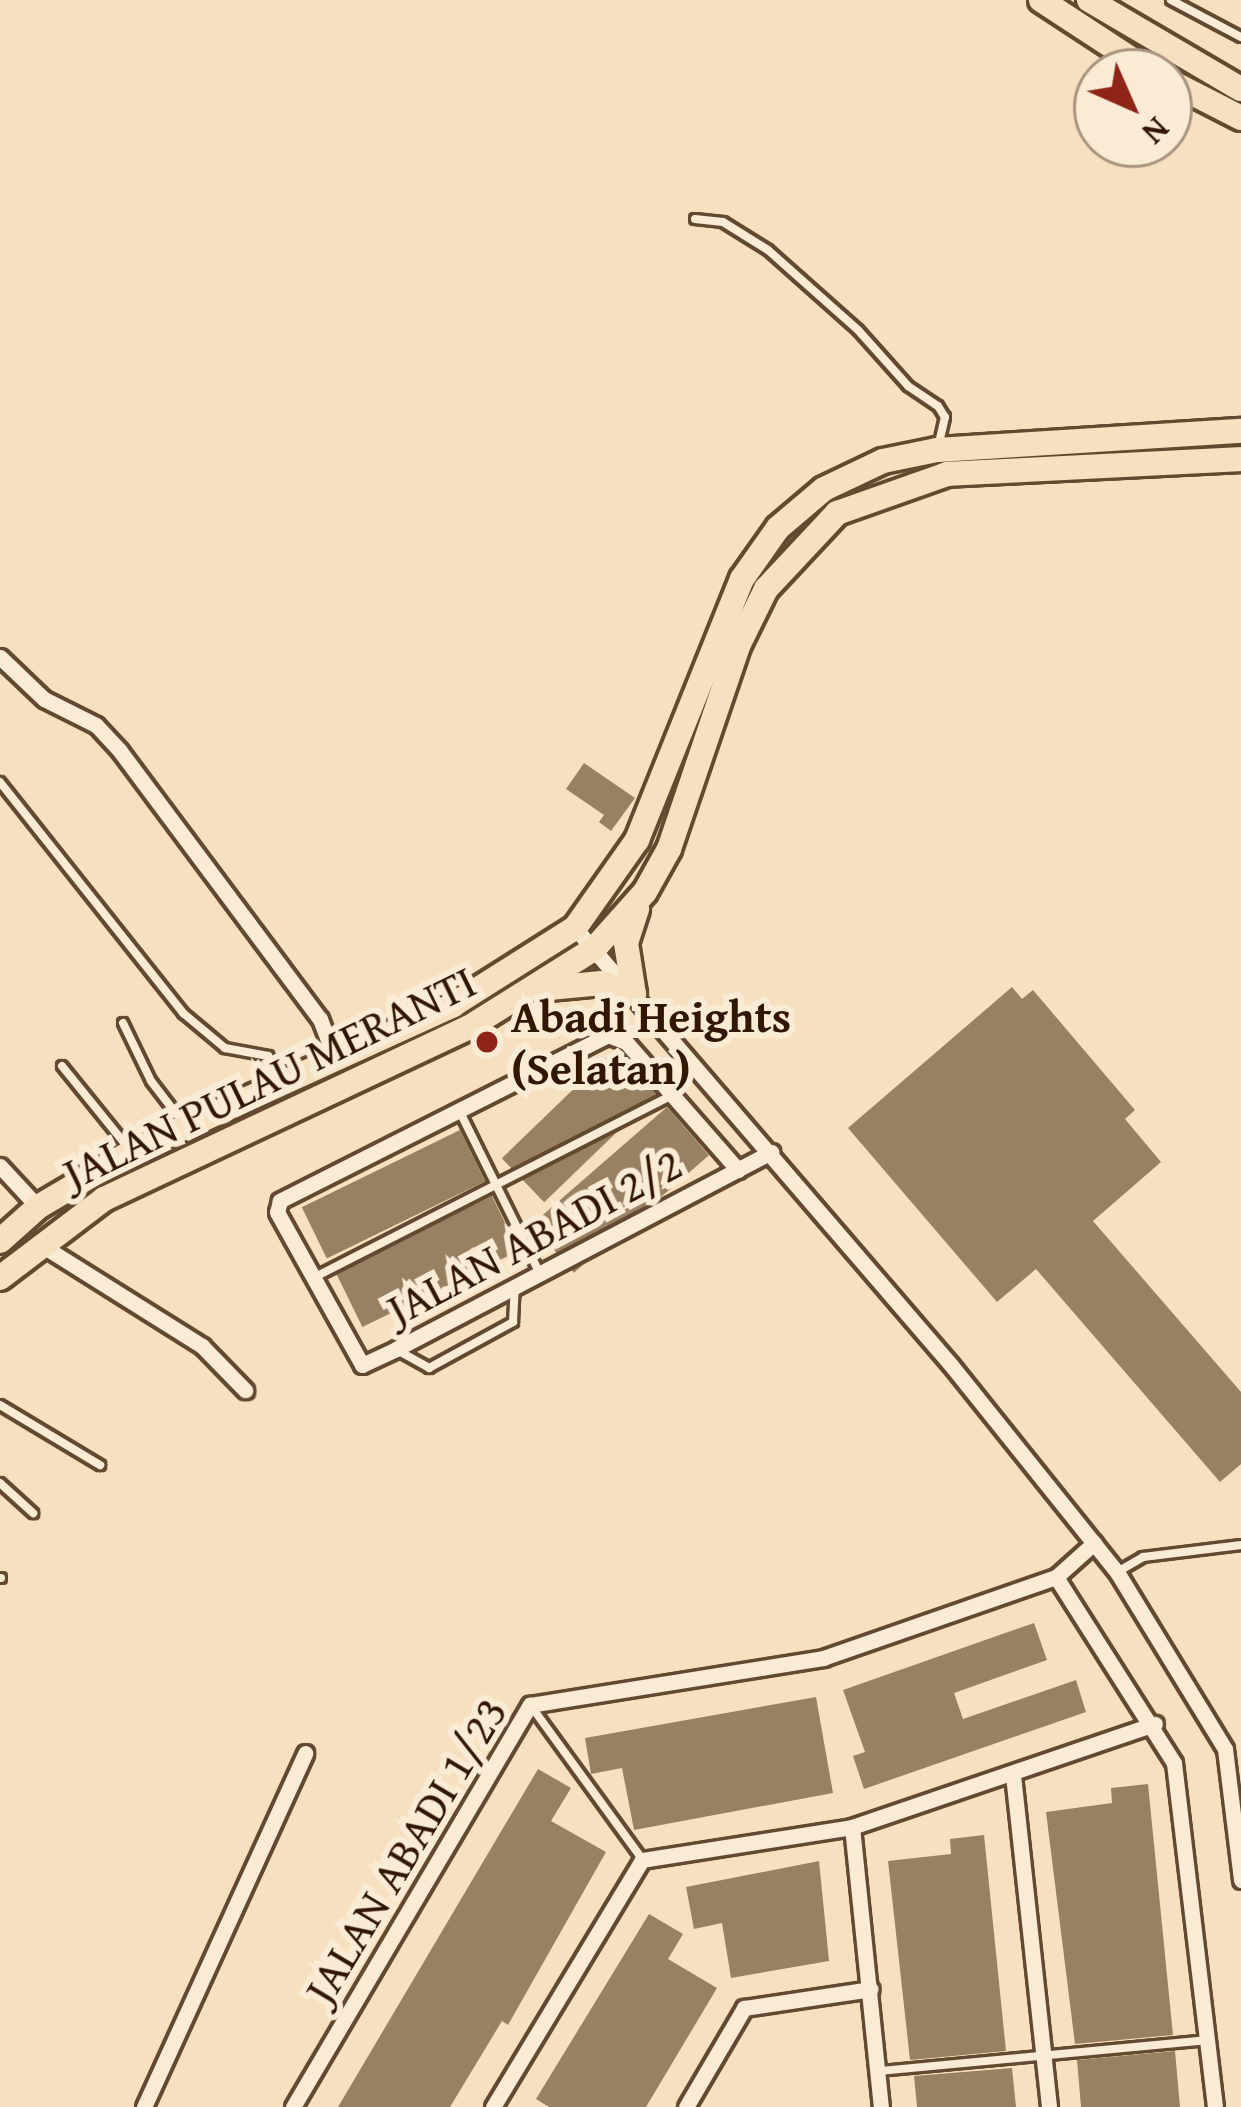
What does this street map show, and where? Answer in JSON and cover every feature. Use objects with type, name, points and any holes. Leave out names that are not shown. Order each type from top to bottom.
[{"type":"main road","points":[[1041,0],[1114,48]]},
{"type":"main road","points":[[1089,0],[1241,88]]},
{"type":"main road","points":[[1193,93],[1241,118]]},
{"type":"main road","name":"JALAN PULAU MERANTI","points":[[4,1229],[130,1152],[281,1079],[452,1005],[575,928],[637,840],[715,634],[778,528],[824,489],[883,461],[937,450],[1241,431]]},
{"type":"main road","name":"JALAN PULAU MERANTI","points":[[0,1278],[38,1243],[152,1174],[528,996],[595,949],[645,892],[685,814],[738,646],[766,589],[837,513],[947,474],[1241,459]]},
{"type":"main road","points":[[528,996],[571,982],[634,994],[626,943],[645,892]]},
{"type":"street","points":[[0,657],[55,708],[107,736],[320,1019],[334,1055]]},
{"type":"street","points":[[575,928],[772,1152],[1118,1572],[1225,1749],[1241,1880]]},
{"type":"street","points":[[459,1110],[608,1035],[626,1042],[738,1170]]},
{"type":"street","name":"JALAN ABADI 2/2","points":[[459,1110],[277,1206],[362,1365],[772,1152]]},
{"type":"street","points":[[0,1166],[38,1207]]},
{"type":"street","points":[[38,1243],[202,1346],[245,1390]]},
{"type":"street","name":"JALAN ABADI 1/23","points":[[293,2107],[530,1705],[823,1658],[1056,1576],[1094,1543]]},
{"type":"street","points":[[1056,1576],[1155,1724],[1174,1763],[1215,2107]]},
{"type":"street","points":[[493,2107],[642,1859],[852,1827],[1155,1724]]},
{"type":"street","points":[[144,2107],[305,1753]]},
{"type":"street","points":[[1013,1774],[1049,2107]]},
{"type":"street","points":[[852,1827],[881,2107]]},
{"type":"street","points":[[686,2107],[744,2008],[871,1989]]},
{"type":"lane","points":[[1171,0],[1241,37]]},
{"type":"lane","points":[[695,219],[723,221],[768,250],[858,330],[945,417],[937,450]]},
{"type":"lane","points":[[0,782],[183,1013],[225,1048],[268,1056],[281,1079]]},
{"type":"lane","points":[[123,1023],[151,1081],[185,1125]]},
{"type":"lane","points":[[62,1066],[130,1152]]},
{"type":"lane","points":[[312,1278],[672,1095]]},
{"type":"lane","points":[[459,1110],[540,1274]]},
{"type":"lane","points":[[396,1349],[430,1368],[513,1322],[515,1287]]},
{"type":"lane","points":[[0,1406],[100,1465]]},
{"type":"lane","points":[[0,1483],[33,1513]]},
{"type":"lane","points":[[1118,1572],[1143,1557],[1241,1545]]},
{"type":"lane","points":[[530,1705],[642,1859]]},
{"type":"lane","points":[[878,2071],[1207,2040]]},
{"type":"building","points":[[584,763],[635,798],[611,831],[599,822],[604,815],[566,789]]},
{"type":"building","points":[[1012,987],[1022,999],[1033,990],[1135,1110],[1125,1119],[1161,1162],[1093,1221],[1241,1392],[1241,1464],[1220,1482],[1036,1269],[997,1302],[848,1128]]},
{"type":"building","points":[[614,1050],[656,1094],[544,1202],[502,1158]]},
{"type":"building","points":[[667,1107],[709,1155],[574,1273],[532,1224]]},
{"type":"building","points":[[460,1130],[485,1181],[327,1258],[302,1207]]},
{"type":"building","points":[[492,1196],[519,1251],[362,1327],[336,1272]]},
{"type":"building","points":[[1034,1623],[1047,1660],[954,1693],[963,1719],[1076,1680],[1086,1712],[864,1789],[853,1756],[865,1752],[843,1690]]},
{"type":"building","points":[[816,1697],[833,1793],[634,1830],[622,1768],[591,1774],[585,1738]]},
{"type":"building","points":[[538,1769],[571,1788],[551,1821],[606,1852],[508,2025],[502,2021],[450,2107],[338,2107]]},
{"type":"building","points":[[1148,1784],[1173,2035],[1075,2044],[1046,1812],[1112,1803],[1111,1788]]},
{"type":"building","points":[[984,1835],[1006,2051],[910,2060],[888,1861],[951,1854],[950,1839]]},
{"type":"building","points":[[819,1861],[829,1961],[731,1978],[722,1923],[694,1929],[686,1887]]},
{"type":"building","points":[[649,1914],[683,1934],[668,1959],[717,1988],[646,2107],[549,2107],[536,2099]]},
{"type":"building","points":[[1175,2051],[1180,2107],[1081,2107],[1077,2060]]},
{"type":"building","points":[[1012,2068],[1016,2107],[917,2107],[914,2076]]},
{"type":"place","name":"Abadi Heights (Selatan)","points":[[487,1042]]}]
